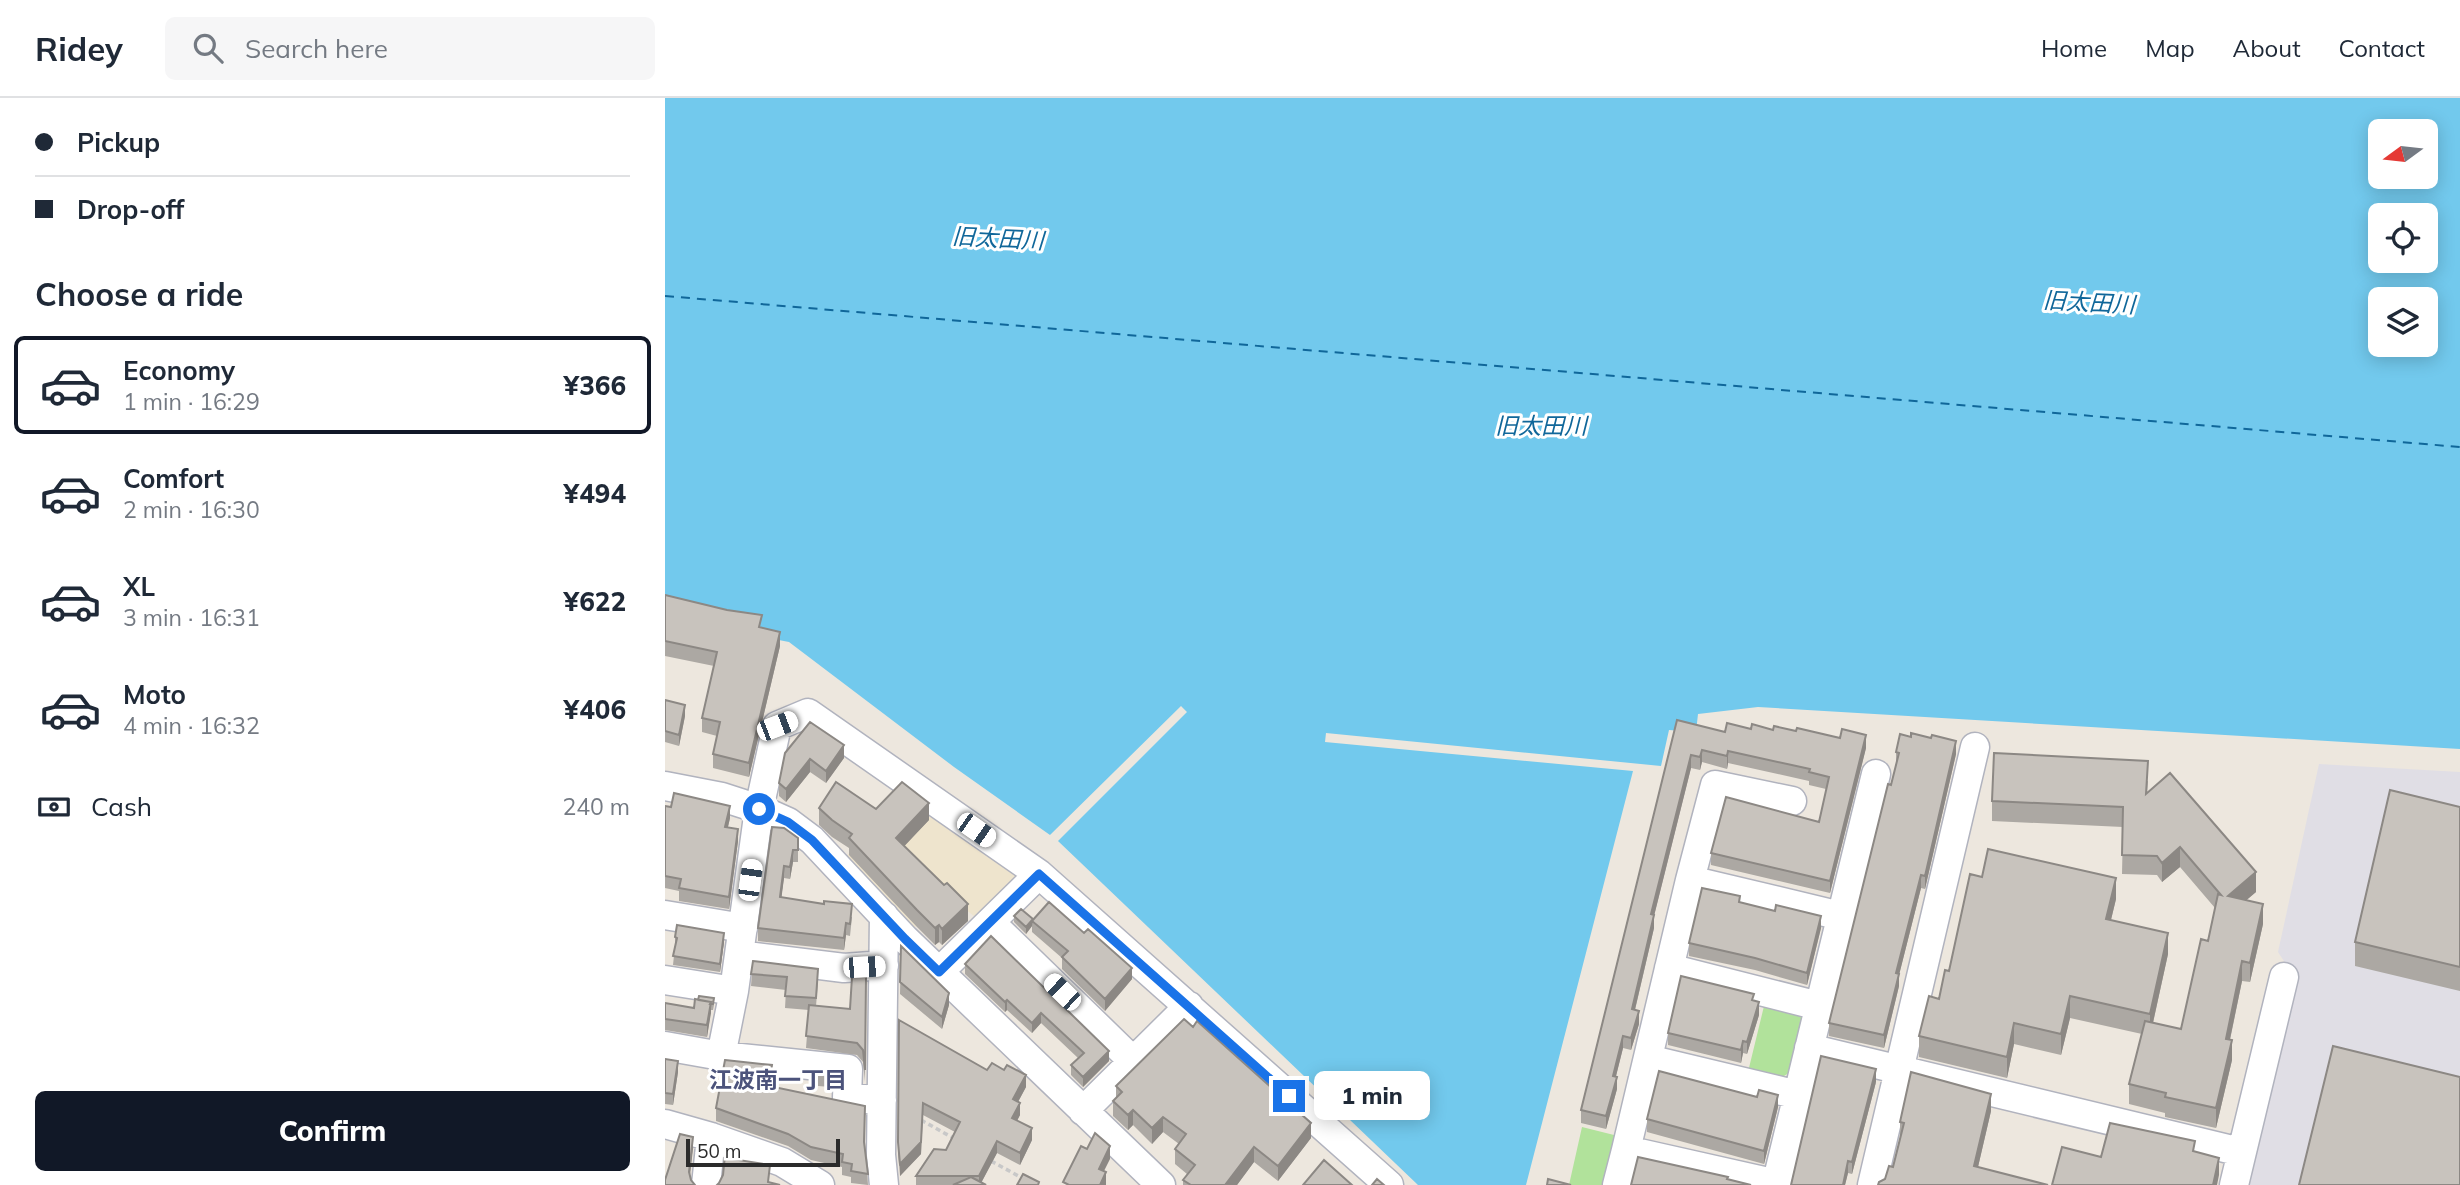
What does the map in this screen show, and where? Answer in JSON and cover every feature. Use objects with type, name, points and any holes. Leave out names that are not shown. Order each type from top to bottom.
[{"type":"street","points":[[722,1056],[734,991],[759,809],[777,726],[808,713],[1039,874],[1389,1185]]},
{"type":"street","points":[[1872,1185],[1975,747]]},
{"type":"street","points":[[1626,1150],[1776,1184],[1876,774]]},
{"type":"street","points":[[1617,1185],[1715,785],[1792,801]]},
{"type":"street","points":[[665,786],[722,797],[759,809],[788,822],[812,840],[939,972],[1161,1185]]},
{"type":"street","points":[[939,972],[1039,874]]},
{"type":"street","points":[[1690,880],[1841,916]]},
{"type":"street","points":[[665,915],[741,941],[844,968],[884,965]]},
{"type":"street","points":[[884,916],[881,1155],[884,1185]]},
{"type":"street","points":[[990,922],[1133,1061]]},
{"type":"street","points":[[1669,968],[1819,1006]]},
{"type":"street","points":[[2234,1185],[2284,977]]},
{"type":"street","points":[[665,980],[734,991]]},
{"type":"street","points":[[1083,1111],[1189,1006]]},
{"type":"street","points":[[665,1046],[722,1056],[848,1069],[847,1098],[882,1100]]},
{"type":"street","points":[[1809,1048],[2241,1152]]},
{"type":"street","points":[[1648,1059],[1798,1095]]},
{"type":"street","points":[[665,1124],[782,1162],[820,1185]]},
{"type":"street","points":[[706,1185],[711,1137]]},
{"type":"path","points":[[916,1118],[961,1142]]},
{"type":"path","points":[[983,1156],[1034,1185]]},
{"type":"shaded area","points":[[2319,764],[2460,772],[2460,1185],[2243,1185],[2293,975],[2278,952]]},
{"type":"shaded area","points":[[904,793],[1015,867],[1018,882],[979,920],[947,895],[911,931],[844,859]]},
{"type":"green space","points":[[1765,1002],[1797,1010],[1806,1023],[1794,1070],[1777,1080],[1748,1072]]},
{"type":"green space","points":[[1582,1127],[1618,1136],[1606,1185],[1569,1185]]},
{"type":"water","name":"旧太田川","points":[[665,98],[2460,98],[2460,749],[1758,707],[1698,714],[1696,732],[1669,730],[1661,766],[1326,733],[1325,742],[1633,771],[1526,1185],[1418,1185],[1058,841],[1187,712],[1181,706],[1050,835],[954,767],[789,642],[665,618]]},
{"type":"building","points":[[665,595],[727,610],[762,615],[759,627],[780,632],[749,763],[713,754],[720,722],[702,718],[717,652],[665,641]]},
{"type":"building","points":[[665,700],[685,705],[679,735],[665,731]]},
{"type":"building","points":[[1677,720],[1725,732],[1727,723],[1751,729],[1752,724],[1773,730],[1774,726],[1796,731],[1797,728],[1840,738],[1842,729],[1866,735],[1830,881],[1711,853],[1726,797],[1819,822],[1829,777],[1809,772],[1810,769],[1728,751],[1727,756],[1702,750],[1700,757],[1691,755],[1651,914],[1654,915],[1632,1009],[1639,1011],[1631,1038],[1623,1036],[1613,1076],[1617,1077],[1606,1116],[1581,1110]]},
{"type":"building","points":[[810,722],[844,745],[826,771],[810,759],[786,789],[779,783],[785,753]]},
{"type":"building","points":[[1911,733],[1956,741],[1925,876],[1921,875],[1896,973],[1899,974],[1884,1035],[1829,1023],[1888,784],[1891,785],[1899,753],[1896,752],[1900,734],[1911,737]]},
{"type":"building","points":[[1994,753],[2148,761],[2146,794],[2170,773],[2256,872],[2228,896],[2263,904],[2250,963],[2242,961],[2226,1039],[2232,1040],[2216,1108],[2165,1097],[2166,1093],[2129,1084],[2145,1021],[2181,1029],[2201,939],[2208,941],[2218,894],[2221,895],[2180,847],[2162,863],[2157,856],[2122,855],[2123,807],[1992,801]]},
{"type":"building","points":[[836,782],[876,809],[902,782],[929,803],[896,838],[944,885],[947,883],[968,904],[942,929],[939,925],[935,928],[917,910],[849,838],[852,834],[819,808]]},
{"type":"building","points":[[2390,790],[2460,807],[2460,967],[2355,942]]},
{"type":"building","points":[[674,793],[730,806],[725,827],[738,829],[729,897],[679,888],[681,879],[665,876],[665,806],[671,807]]},
{"type":"building","points":[[772,827],[784,828],[798,838],[798,850],[793,850],[790,867],[784,866],[780,897],[824,904],[824,901],[852,904],[850,924],[846,923],[844,938],[758,928]]},
{"type":"building","points":[[1988,849],[2116,878],[2106,919],[2168,933],[2150,1014],[2070,996],[2061,1034],[2014,1023],[2007,1057],[1919,1036],[1929,996],[1939,999],[1945,970],[1949,971],[1970,874],[1982,877]]},
{"type":"building","points":[[1702,888],[1740,896],[1739,902],[1775,911],[1776,905],[1821,916],[1807,973],[1689,943]]},
{"type":"building","points":[[1049,902],[1084,933],[1088,929],[1132,968],[1105,999],[1062,957],[1068,951],[1032,921]]},
{"type":"building","points":[[1021,909],[1033,919],[1026,927],[1014,916]]},
{"type":"building","points":[[677,925],[724,933],[720,964],[673,956]]},
{"type":"building","points":[[991,936],[1109,1051],[1083,1077],[1071,1065],[1084,1053],[1041,1013],[1032,1023],[965,964]]},
{"type":"building","points":[[901,946],[949,993],[942,1017],[900,982]]},
{"type":"building","points":[[753,961],[818,969],[816,998],[785,996],[787,977],[751,974]]},
{"type":"building","points":[[1681,976],[1754,994],[1752,1000],[1759,1002],[1747,1042],[1743,1041],[1741,1050],[1668,1033]]},
{"type":"building","points":[[852,977],[866,977],[865,1070],[863,1050],[857,1043],[806,1036],[809,1005],[850,1009]]},
{"type":"building","points":[[699,996],[714,998],[713,1004],[698,1000]]},
{"type":"building","points":[[695,999],[711,1002],[707,1025],[665,1019],[665,1003],[694,1008]]},
{"type":"building","points":[[1184,1019],[1193,1027],[1197,1021],[1311,1123],[1278,1166],[1254,1147],[1225,1185],[1191,1185],[1183,1180],[1195,1165],[1175,1149],[1186,1134],[1163,1117],[1152,1128],[1133,1110],[1128,1115],[1113,1101],[1122,1092],[1116,1086]]},
{"type":"building","points":[[899,1020],[987,1070],[992,1063],[1004,1070],[1007,1065],[1026,1075],[1013,1099],[1020,1103],[1012,1118],[1032,1128],[1020,1153],[997,1141],[979,1176],[916,1176],[934,1149],[946,1150],[960,1122],[923,1103],[921,1142],[900,1164]]},
{"type":"building","points":[[2333,1046],[2460,1077],[2460,1185],[2299,1185]]},
{"type":"building","points":[[1821,1056],[1876,1069],[1852,1162],[1848,1161],[1843,1185],[1791,1185]]},
{"type":"building","points":[[665,1059],[678,1061],[673,1094],[665,1093]]},
{"type":"building","points":[[725,1060],[772,1065],[769,1086],[865,1106],[864,1142],[868,1174],[851,1171],[852,1164],[842,1162],[843,1154],[811,1147],[788,1134],[716,1108]]},
{"type":"building","points":[[819,1070],[831,1071],[831,1074],[818,1074]]},
{"type":"building","points":[[1659,1071],[1757,1097],[1759,1090],[1778,1095],[1764,1151],[1647,1119]]},
{"type":"building","points":[[1911,1072],[1991,1094],[1974,1166],[2048,1185],[1878,1185],[1885,1179],[1889,1166],[1893,1167],[1904,1123],[1900,1122]]},
{"type":"building","points":[[2110,1123],[2195,1141],[2193,1151],[2219,1158],[2213,1185],[2052,1185],[2062,1147],[2101,1157]]},
{"type":"building","points":[[1095,1133],[1110,1146],[1099,1169],[1106,1172],[1100,1185],[1069,1185],[1063,1182],[1081,1146],[1087,1149]]},
{"type":"building","points":[[680,1134],[693,1137],[689,1172],[695,1185],[665,1185],[665,1180]]},
{"type":"building","points":[[725,1155],[733,1156],[732,1159],[770,1165],[768,1182],[780,1185],[717,1185],[723,1175]]},
{"type":"building","points":[[1638,1157],[1728,1177],[1727,1179],[1751,1185],[1631,1185]]},
{"type":"building","points":[[1324,1160],[1352,1185],[1303,1185]]},
{"type":"building","points":[[1023,1174],[1039,1182],[1038,1185],[1017,1185]]},
{"type":"building","points":[[971,1177],[986,1185],[953,1185]]},
{"type":"building","points":[[1377,1179],[1384,1185],[1372,1185]]},
{"type":"building","points":[[1548,1179],[1571,1185],[1547,1185]]},
{"type":"ferry route","points":[[665,296],[2460,447]]},
{"type":"district","name":"江波南一丁目","points":[[778,1079]]},
{"type":"route","points":[[759,809],[788,822],[812,840],[939,972],[1039,874],[1289,1096]]}]
